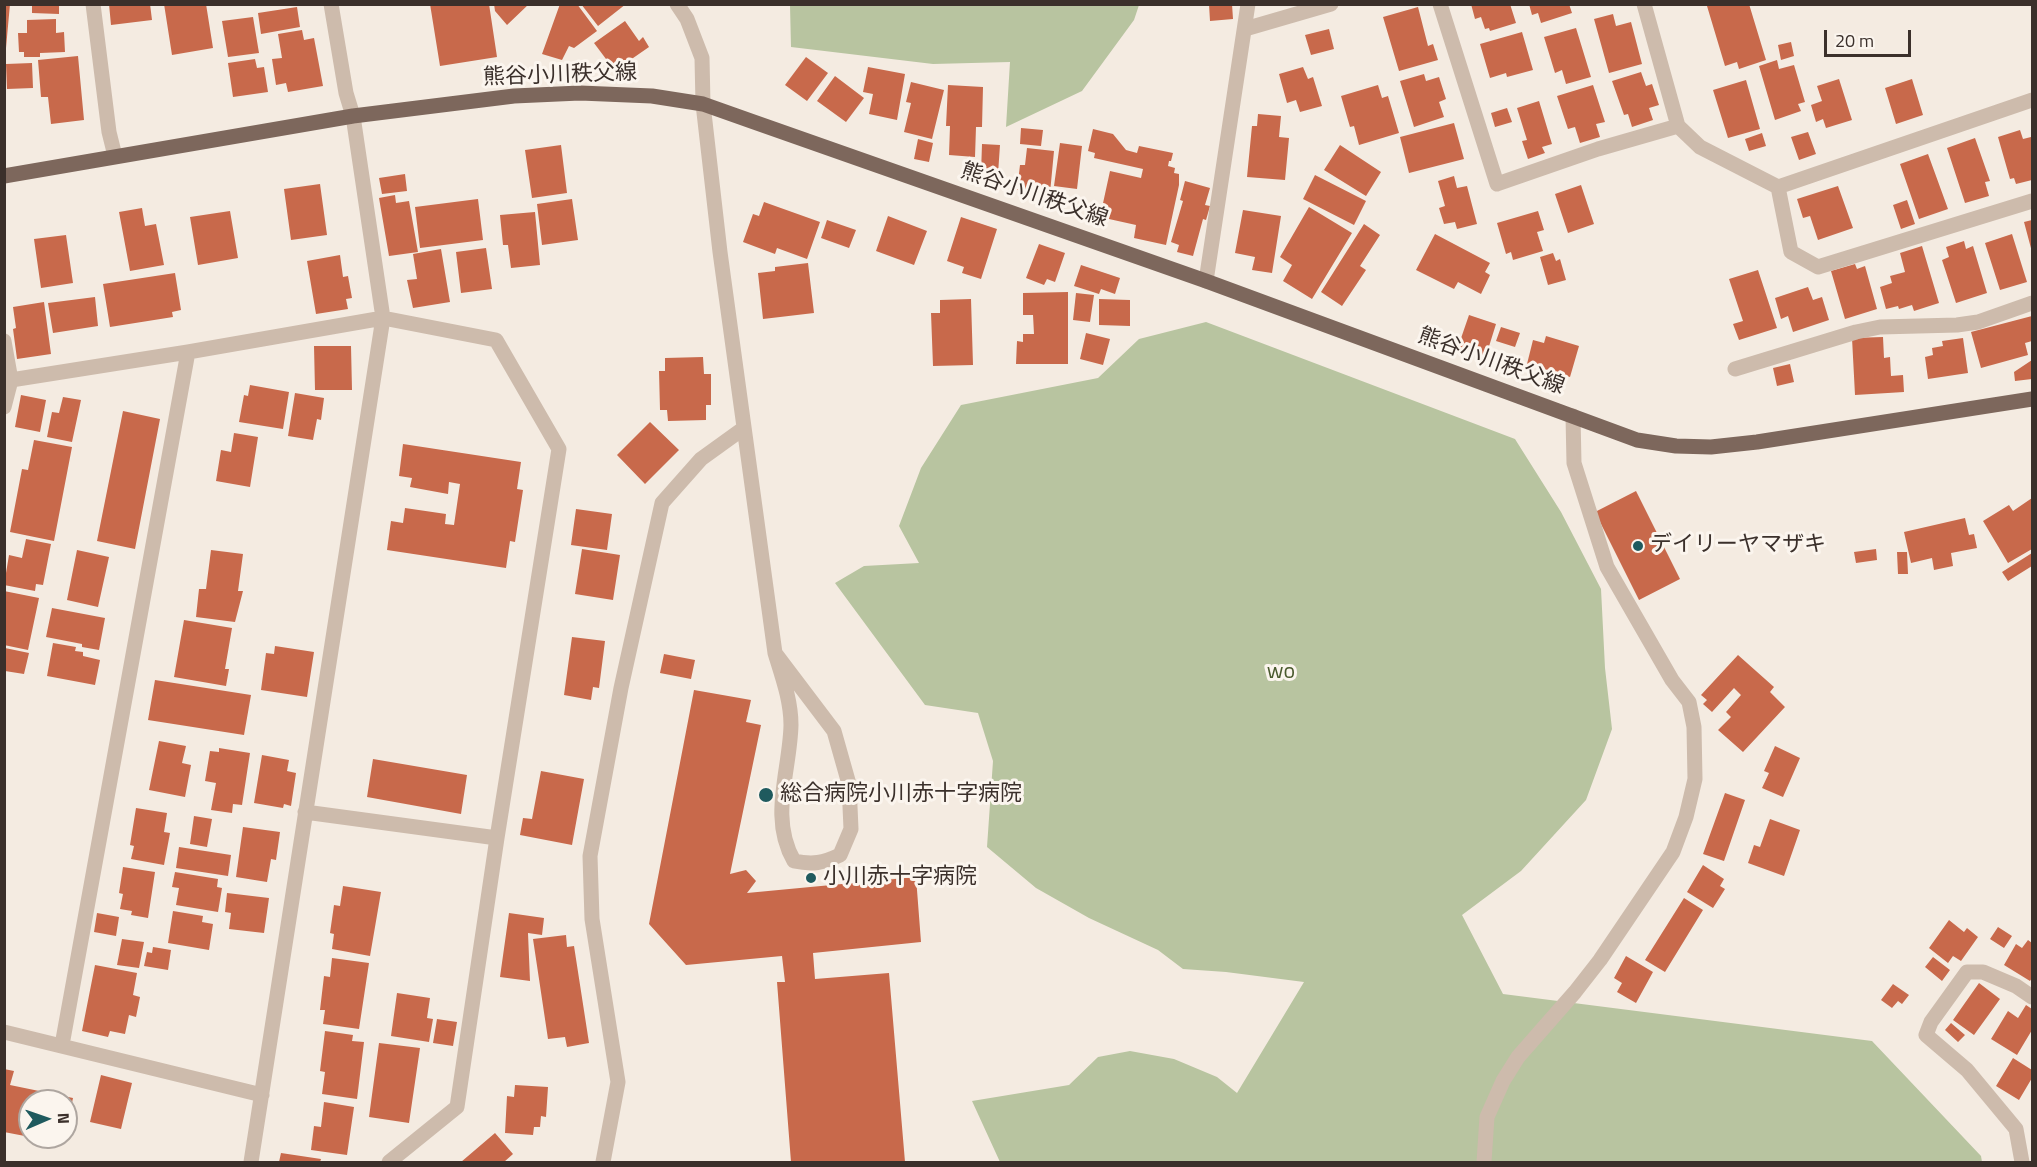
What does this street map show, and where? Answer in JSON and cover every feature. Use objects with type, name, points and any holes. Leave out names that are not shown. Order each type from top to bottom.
[{"type":"main road","name":"熊谷小川秩父線","points":[[4,176],[353,116],[514,96],[580,93],[652,96],[703,104],[1206,281],[1637,440],[1676,446],[1710,447],[1757,442],[2032,399]]},
{"type":"street","points":[[93,4],[109,132],[115,156]]},
{"type":"street","points":[[250,1162],[382,318],[353,116],[346,93],[331,4]]},
{"type":"street","points":[[676,4],[687,19],[702,58],[703,104],[720,252],[775,652],[786,688],[791,724],[780,810],[788,849],[795,861],[810,864],[823,863],[840,855],[850,829],[849,784],[834,731],[775,652]]},
{"type":"street","points":[[1206,281],[1248,4]]},
{"type":"street","points":[[1245,29],[1331,4]]},
{"type":"street","points":[[1440,4],[1497,184],[1598,149],[1678,126]]},
{"type":"street","points":[[1644,4],[1678,126],[1700,147],[1778,187],[2032,100]]},
{"type":"street","points":[[1778,187],[1791,252],[1818,267],[2032,201]]},
{"type":"street","points":[[1735,369],[1856,332],[1880,327],[1909,328],[1967,324],[2032,303]]},
{"type":"street","points":[[12,380],[382,318],[496,340],[559,449],[457,1107],[389,1162]]},
{"type":"street","points":[[4,341],[12,380],[4,407]]},
{"type":"street","points":[[62,1045],[188,352]]},
{"type":"street","points":[[1484,1162],[1487,1117],[1503,1081],[1518,1057],[1600,960],[1673,852],[1686,817],[1695,779],[1694,727],[1689,702],[1672,680],[1607,567],[1574,463],[1573,416]]},
{"type":"street","points":[[603,1162],[618,1082],[592,919],[590,856],[621,688],[662,503],[701,459],[744,428]]},
{"type":"street","points":[[305,812],[497,838]]},
{"type":"street","points":[[2022,1162],[2016,1129],[1967,1070],[1926,1035],[1931,1022],[1967,972],[1983,972],[2016,986],[2032,997]]},
{"type":"street","points":[[4,1032],[262,1095]]},
{"type":"green space","points":[[790,4],[1139,5],[1134,20],[1082,91],[1006,127],[1010,62],[933,64],[791,47]]},
{"type":"green space","name":"wo","points":[[1206,322],[1515,439],[1561,512],[1601,589],[1605,668],[1612,729],[1586,800],[1521,871],[1462,915],[1503,994],[1872,1041],[1981,1156],[1982,1162],[1000,1162],[972,1101],[1069,1085],[1098,1057],[1130,1051],[1174,1059],[1217,1077],[1237,1093],[1304,982],[1183,969],[1158,950],[1089,918],[1036,888],[987,847],[993,761],[978,713],[925,705],[835,583],[864,566],[919,563],[899,526],[921,468],[961,405],[1098,378],[1139,339]]},
{"type":"building","points":[[4,4],[10,4],[6,48],[4,48]]},
{"type":"building","points":[[32,4],[59,4],[59,14],[32,13]]},
{"type":"building","points":[[109,4],[150,4],[152,20],[111,25]]},
{"type":"building","points":[[164,4],[206,4],[213,48],[172,55]]},
{"type":"building","points":[[430,4],[489,4],[497,57],[440,66]]},
{"type":"building","points":[[494,4],[529,4],[507,25],[495,11]]},
{"type":"building","points":[[560,4],[577,4],[597,31],[574,48],[569,46],[562,60],[542,54]]},
{"type":"building","points":[[581,4],[626,4],[598,26]]},
{"type":"building","points":[[1209,4],[1232,4],[1233,19],[1210,21]]},
{"type":"building","points":[[1471,4],[1510,4],[1516,23],[1490,31],[1489,28],[1485,29],[1481,17],[1475,19]]},
{"type":"building","points":[[1529,4],[1569,4],[1572,13],[1541,23],[1538,13],[1532,15]]},
{"type":"building","points":[[1749,4],[1766,60],[1739,69],[1737,62],[1725,66],[1707,6]]},
{"type":"building","points":[[297,7],[300,27],[261,34],[258,13]]},
{"type":"building","points":[[1418,7],[1428,46],[1433,44],[1438,60],[1399,71],[1383,17]]},
{"type":"building","points":[[1613,14],[1616,26],[1631,22],[1642,64],[1609,73],[1594,19]]},
{"type":"building","points":[[253,17],[259,53],[228,57],[222,21]]},
{"type":"building","points":[[56,19],[56,33],[64,32],[65,52],[40,53],[40,57],[24,57],[24,52],[19,52],[18,33],[27,33],[27,20]]},
{"type":"building","points":[[625,21],[639,41],[643,37],[649,47],[623,65],[620,61],[612,67],[594,43]]},
{"type":"building","points":[[1576,28],[1591,77],[1566,84],[1562,70],[1555,73],[1544,37]]},
{"type":"building","points":[[1329,29],[1334,49],[1311,55],[1305,35]]},
{"type":"building","points":[[302,30],[304,40],[314,38],[323,86],[288,92],[286,83],[276,85],[272,59],[282,58],[278,34]]},
{"type":"building","points":[[1522,32],[1533,70],[1507,77],[1506,73],[1490,78],[1480,44]]},
{"type":"building","points":[[1791,42],[1794,56],[1781,60],[1778,45]]},
{"type":"building","points":[[78,56],[84,120],[51,124],[48,97],[41,97],[38,60]]},
{"type":"building","points":[[806,57],[828,73],[807,101],[785,85]]},
{"type":"building","points":[[255,59],[257,68],[264,67],[268,92],[233,97],[228,63]]},
{"type":"building","points":[[1777,60],[1779,69],[1794,65],[1805,102],[1798,104],[1801,111],[1775,120],[1759,66]]},
{"type":"building","points":[[32,63],[33,88],[7,89],[6,64]]},
{"type":"building","points":[[868,67],[905,74],[897,120],[869,114],[873,94],[863,92]]},
{"type":"building","points":[[1303,67],[1308,79],[1313,77],[1322,106],[1300,112],[1296,100],[1287,103],[1279,74]]},
{"type":"building","points":[[1641,72],[1646,86],[1652,84],[1659,105],[1649,108],[1653,120],[1632,127],[1628,114],[1624,115],[1612,81]]},
{"type":"building","points":[[1424,74],[1426,81],[1439,77],[1446,99],[1439,102],[1444,117],[1414,127],[1400,81]]},
{"type":"building","points":[[835,76],[864,98],[846,122],[817,101]]},
{"type":"building","points":[[1839,79],[1852,120],[1826,128],[1823,119],[1816,122],[1811,105],[1822,101],[1817,86]]},
{"type":"building","points":[[1912,79],[1923,115],[1896,124],[1885,88]]},
{"type":"building","points":[[1746,80],[1760,129],[1728,138],[1713,90]]},
{"type":"building","points":[[911,82],[944,90],[932,139],[904,132],[911,103],[906,102]]},
{"type":"building","points":[[948,85],[983,87],[982,127],[976,127],[975,157],[949,155],[950,126],[946,126]]},
{"type":"building","points":[[1378,85],[1382,98],[1388,96],[1399,133],[1359,145],[1354,126],[1350,127],[1341,96]]},
{"type":"building","points":[[1593,85],[1605,122],[1596,124],[1600,137],[1580,143],[1575,127],[1568,129],[1557,96]]},
{"type":"building","points":[[1539,101],[1552,144],[1542,147],[1545,153],[1528,159],[1522,141],[1527,140],[1517,108]]},
{"type":"building","points":[[1507,108],[1512,122],[1495,127],[1491,113]]},
{"type":"building","points":[[1258,114],[1281,116],[1279,137],[1289,138],[1285,180],[1247,177],[1252,126],[1257,126]]},
{"type":"building","points":[[1454,123],[1464,159],[1409,173],[1400,137]]},
{"type":"building","points":[[1021,128],[1043,130],[1041,146],[1020,144]]},
{"type":"building","points":[[1093,129],[1113,134],[1126,150],[1137,153],[1139,146],[1173,153],[1168,166],[1175,168],[1174,173],[1179,174],[1179,185],[1166,245],[1134,238],[1136,225],[1100,217],[1110,171],[1141,178],[1143,169],[1094,158],[1095,153],[1088,151]]},
{"type":"building","points":[[2020,130],[2023,139],[2031,137],[2032,180],[2016,184],[2014,178],[2010,179],[1998,137]]},
{"type":"building","points":[[1808,132],[1816,154],[1799,160],[1791,137]]},
{"type":"building","points":[[1762,133],[1766,146],[1749,151],[1745,139]]},
{"type":"building","points":[[1975,138],[1990,181],[1985,182],[1989,196],[1965,203],[1947,148]]},
{"type":"building","points":[[918,139],[933,143],[929,162],[914,159]]},
{"type":"building","points":[[1060,143],[1082,146],[1077,189],[1054,186]]},
{"type":"building","points":[[982,144],[1000,145],[998,174],[981,174]]},
{"type":"building","points":[[561,145],[567,193],[532,198],[525,150]]},
{"type":"building","points":[[1340,145],[1381,172],[1366,196],[1324,170]]},
{"type":"building","points":[[1027,148],[1054,151],[1050,193],[1017,190],[1020,165],[1025,165]]},
{"type":"building","points":[[1928,154],[1948,209],[1919,219],[1900,164]]},
{"type":"building","points":[[405,174],[407,191],[382,194],[379,178]]},
{"type":"building","points":[[1315,175],[1366,201],[1354,225],[1303,199]]},
{"type":"building","points":[[1454,176],[1457,188],[1467,186],[1477,224],[1457,229],[1455,222],[1444,224],[1439,208],[1445,206],[1438,181]]},
{"type":"building","points":[[1185,181],[1210,188],[1205,205],[1210,206],[1206,220],[1203,219],[1193,256],[1177,252],[1179,245],[1171,242],[1183,201],[1180,200]]},
{"type":"building","points":[[320,184],[327,235],[291,240],[284,189]]},
{"type":"building","points":[[1581,185],[1594,224],[1568,233],[1555,194]]},
{"type":"building","points":[[1838,186],[1853,228],[1818,240],[1810,216],[1803,218],[1797,199]]},
{"type":"building","points":[[395,195],[396,203],[409,201],[418,252],[389,256],[379,198]]},
{"type":"building","points":[[478,199],[483,240],[420,248],[415,207]]},
{"type":"building","points":[[572,199],[578,240],[542,245],[537,204]]},
{"type":"building","points":[[1907,200],[1915,224],[1901,229],[1893,205]]},
{"type":"building","points":[[764,202],[820,222],[807,259],[777,248],[775,254],[743,242],[753,214],[759,216]]},
{"type":"building","points":[[1309,207],[1352,233],[1312,299],[1283,281],[1292,265],[1280,257]]},
{"type":"building","points":[[142,208],[145,226],[156,224],[164,265],[130,271],[119,212]]},
{"type":"building","points":[[1243,210],[1281,216],[1272,273],[1252,270],[1255,257],[1235,253]]},
{"type":"building","points":[[230,211],[238,258],[198,265],[190,217]]},
{"type":"building","points":[[1538,211],[1544,230],[1537,232],[1543,251],[1513,260],[1511,252],[1506,254],[1497,223]]},
{"type":"building","points":[[535,212],[540,265],[511,268],[508,245],[503,245],[500,215]]},
{"type":"building","points":[[888,216],[927,231],[914,265],[876,251]]},
{"type":"building","points":[[961,217],[997,229],[981,279],[962,273],[964,267],[947,261]]},
{"type":"building","points":[[827,220],[856,230],[849,248],[821,238]]},
{"type":"building","points":[[2032,220],[2032,252],[2024,222]]},
{"type":"building","points":[[1364,224],[1380,235],[1360,266],[1366,270],[1342,306],[1321,292]]},
{"type":"building","points":[[1435,234],[1490,263],[1485,272],[1490,275],[1481,294],[1458,282],[1454,289],[1416,270]]},
{"type":"building","points":[[2012,234],[2027,282],[2000,290],[1985,243]]},
{"type":"building","points":[[66,235],[73,283],[41,288],[34,239]]},
{"type":"building","points":[[1964,241],[1966,249],[1973,246],[1987,293],[1956,303],[1942,260],[1949,257],[1946,247]]},
{"type":"building","points":[[1039,244],[1065,253],[1055,282],[1047,279],[1044,285],[1026,278]]},
{"type":"building","points":[[1922,246],[1939,303],[1914,311],[1912,305],[1899,309],[1898,306],[1886,309],[1880,287],[1892,283],[1890,276],[1905,272],[1900,253]]},
{"type":"building","points":[[486,248],[492,289],[461,293],[456,252]]},
{"type":"building","points":[[441,249],[450,302],[413,308],[407,280],[417,279],[413,254]]},
{"type":"building","points":[[1553,253],[1556,261],[1560,259],[1566,280],[1548,285],[1540,257]]},
{"type":"building","points":[[340,255],[343,277],[348,276],[352,298],[346,299],[348,309],[316,314],[307,261]]},
{"type":"building","points":[[808,263],[814,313],[763,319],[758,273],[775,271],[775,267]]},
{"type":"building","points":[[1855,264],[1857,269],[1865,266],[1877,309],[1845,319],[1831,271]]},
{"type":"building","points":[[1081,265],[1120,278],[1115,294],[1101,289],[1099,294],[1074,286]]},
{"type":"building","points":[[1758,270],[1777,328],[1739,340],[1733,324],[1743,321],[1729,279]]},
{"type":"building","points":[[175,273],[181,310],[172,312],[173,317],[110,327],[103,284]]},
{"type":"building","points":[[1808,287],[1813,300],[1822,297],[1829,320],[1793,332],[1788,316],[1781,319],[1775,298]]},
{"type":"building","points":[[1068,292],[1068,364],[1016,364],[1017,341],[1023,342],[1023,334],[1034,334],[1033,315],[1023,315],[1023,293]]},
{"type":"building","points":[[1076,293],[1094,295],[1090,322],[1073,320]]},
{"type":"building","points":[[95,297],[98,326],[53,333],[48,303]]},
{"type":"building","points":[[971,299],[973,365],[933,366],[931,313],[940,313],[940,300]]},
{"type":"building","points":[[1099,299],[1130,300],[1130,326],[1099,325]]},
{"type":"building","points":[[44,302],[51,354],[17,359],[13,307]]},
{"type":"building","points":[[1469,315],[1496,324],[1486,356],[1458,347]]},
{"type":"building","points":[[2032,316],[2032,341],[2025,343],[2028,355],[1981,368],[1971,332]]},
{"type":"building","points":[[1501,327],[1520,333],[1515,347],[1496,341]]},
{"type":"building","points":[[1086,333],[1110,339],[1103,365],[1080,359]]},
{"type":"building","points":[[1546,336],[1579,346],[1570,377],[1527,364],[1533,340],[1544,343]]},
{"type":"building","points":[[1883,337],[1884,358],[1890,357],[1891,376],[1903,375],[1904,392],[1855,395],[1852,338]]},
{"type":"building","points":[[1963,338],[1968,373],[1928,379],[1925,357],[1933,355],[1932,348],[1943,346],[1942,341]]},
{"type":"building","points":[[314,346],[351,346],[352,390],[315,390]]},
{"type":"building","points":[[703,357],[704,374],[711,374],[711,405],[706,405],[706,420],[668,421],[667,410],[660,410],[659,371],[665,371],[665,358]]},
{"type":"building","points":[[2032,360],[2032,379],[2015,381],[2014,372]]},
{"type":"building","points":[[1790,364],[1794,382],[1777,386],[1773,368]]},
{"type":"building","points":[[250,385],[289,392],[283,429],[239,422],[244,395],[248,396]]},
{"type":"building","points":[[295,393],[324,398],[321,420],[317,419],[313,440],[288,436]]},
{"type":"building","points":[[21,395],[46,400],[40,432],[15,427]]},
{"type":"building","points":[[63,397],[81,400],[72,442],[47,437],[52,412],[59,413]]},
{"type":"building","points":[[123,411],[160,419],[135,549],[97,541]]},
{"type":"building","points":[[650,422],[679,450],[645,484],[617,455]]},
{"type":"building","points":[[234,433],[258,437],[250,487],[216,481],[221,450],[231,452]]},
{"type":"building","points":[[34,440],[72,447],[54,541],[10,532],[22,469],[28,470]]},
{"type":"building","points":[[403,444],[521,462],[517,489],[523,490],[515,542],[510,541],[506,568],[387,550],[391,521],[403,523],[405,508],[446,514],[445,524],[454,525],[460,484],[449,482],[448,494],[410,487],[412,478],[399,476]]},
{"type":"building","name":"デイリーヤマザキ","points":[[1636,491],[1680,579],[1639,600],[1595,512]]},
{"type":"building","points":[[2032,498],[2032,549],[2008,563],[1983,521],[2009,505],[2013,511]]},
{"type":"building","points":[[576,509],[612,514],[607,550],[571,545]]},
{"type":"building","points":[[1965,518],[1969,535],[1974,534],[1977,548],[1951,553],[1953,566],[1934,570],[1932,558],[1911,563],[1904,532]]},
{"type":"building","points":[[26,539],[51,544],[43,585],[36,584],[35,591],[4,585],[9,555],[22,558]]},
{"type":"building","points":[[582,549],[620,555],[613,600],[575,594]]},
{"type":"building","points":[[1876,549],[1877,560],[1856,563],[1854,552]]},
{"type":"building","points":[[77,550],[109,557],[98,607],[67,600]]},
{"type":"building","points":[[211,550],[243,554],[238,591],[243,591],[235,622],[196,617],[199,589],[206,589]]},
{"type":"building","points":[[1897,552],[1907,552],[1908,574],[1898,574]]},
{"type":"building","points":[[2032,553],[2032,566],[2008,581],[2002,572]]},
{"type":"building","points":[[4,591],[39,598],[28,650],[4,645]]},
{"type":"building","points":[[52,608],[105,618],[99,650],[46,637]]},
{"type":"building","points":[[184,620],[232,628],[225,669],[229,669],[226,686],[174,677]]},
{"type":"building","points":[[572,637],[605,641],[599,688],[593,687],[591,700],[564,695]]},
{"type":"building","points":[[53,643],[76,647],[75,651],[83,652],[83,656],[100,660],[95,685],[47,676]]},
{"type":"building","points":[[275,646],[314,652],[307,697],[261,690],[266,653],[274,654]]},
{"type":"building","points":[[5,648],[29,653],[24,674],[5,671]]},
{"type":"building","points":[[664,654],[695,660],[691,679],[660,673]]},
{"type":"building","points":[[1738,655],[1774,687],[1770,692],[1785,707],[1743,752],[1718,730],[1731,717],[1726,712],[1741,695],[1734,688],[1712,712],[1703,704],[1707,700],[1701,695]]},
{"type":"building","points":[[155,680],[251,695],[244,735],[148,720]]},
{"type":"building","points":[[694,690],[751,700],[746,722],[761,725],[730,874],[746,870],[756,881],[747,893],[916,877],[921,942],[813,953],[815,979],[889,973],[905,1162],[791,1162],[777,982],[785,982],[782,956],[686,965],[649,924]]},
{"type":"building","points":[[159,741],[186,746],[182,763],[191,765],[185,797],[149,790]]},
{"type":"building","points":[[1775,746],[1800,758],[1783,797],[1762,788],[1769,773],[1764,771]]},
{"type":"building","points":[[219,748],[250,753],[242,805],[233,804],[232,813],[211,810],[216,783],[205,781],[210,751],[219,752]]},
{"type":"building","points":[[262,755],[289,760],[287,771],[296,773],[291,806],[284,804],[283,808],[254,803]]},
{"type":"building","points":[[373,759],[467,775],[461,814],[367,797]]},
{"type":"building","points":[[541,771],[584,779],[572,845],[520,835],[523,818],[532,819]]},
{"type":"building","points":[[1725,793],[1745,800],[1724,861],[1703,854]]},
{"type":"building","points":[[136,808],[167,813],[164,832],[170,833],[164,865],[131,859],[134,846],[130,845]]},
{"type":"building","points":[[194,816],[212,819],[207,847],[190,844]]},
{"type":"building","points":[[1770,819],[1800,830],[1784,876],[1748,863],[1754,845],[1760,847]]},
{"type":"building","points":[[243,827],[280,832],[276,860],[271,859],[267,882],[236,877]]},
{"type":"building","points":[[179,847],[231,855],[228,876],[176,868]]},
{"type":"building","points":[[1703,865],[1724,879],[1720,886],[1725,889],[1713,908],[1687,892]]},
{"type":"building","points":[[123,867],[155,872],[148,918],[131,915],[132,911],[120,909],[123,894],[119,893]]},
{"type":"building","points":[[175,872],[218,879],[217,887],[222,888],[218,912],[176,905],[179,888],[172,887]]},
{"type":"building","points":[[343,886],[381,892],[370,956],[332,949],[334,934],[330,933],[334,905],[340,906]]},
{"type":"building","points":[[227,893],[269,898],[264,933],[229,929],[231,913],[225,912]]},
{"type":"building","points":[[1684,898],[1703,910],[1665,972],[1645,960]]},
{"type":"building","points":[[173,911],[203,916],[202,922],[213,924],[209,950],[168,943]]},
{"type":"building","points":[[97,913],[119,917],[116,936],[94,932]]},
{"type":"building","points":[[509,913],[544,918],[542,935],[528,933],[530,981],[500,977]]},
{"type":"building","points":[[1949,920],[1964,932],[1967,928],[1978,937],[1961,961],[1953,956],[1948,963],[1929,948]]},
{"type":"building","points":[[1998,927],[2012,936],[2004,948],[1990,939]]},
{"type":"building","points":[[566,935],[567,947],[574,946],[589,1043],[567,1047],[565,1037],[548,1039],[533,939]]},
{"type":"building","points":[[122,939],[144,942],[139,968],[117,965]]},
{"type":"building","points":[[2028,940],[2032,943],[2032,978],[2030,981],[2004,965],[2016,944],[2022,948]]},
{"type":"building","points":[[153,947],[171,950],[168,970],[144,966],[147,952],[152,953]]},
{"type":"building","points":[[1626,956],[1653,972],[1636,1003],[1617,992],[1622,983],[1614,978]]},
{"type":"building","points":[[1933,957],[1950,970],[1942,981],[1925,967]]},
{"type":"building","points":[[332,958],[369,963],[359,1029],[323,1024],[325,1010],[320,1010],[324,976],[330,977]]},
{"type":"building","points":[[95,965],[137,973],[133,995],[140,997],[136,1017],[129,1015],[125,1034],[110,1031],[108,1037],[82,1031]]},
{"type":"building","points":[[1979,983],[2000,999],[1974,1035],[1953,1020]]},
{"type":"building","points":[[1893,984],[1909,995],[1902,1004],[1898,1001],[1892,1008],[1881,1000]]},
{"type":"building","points":[[397,993],[430,998],[427,1018],[433,1019],[429,1042],[391,1036]]},
{"type":"building","points":[[2026,1005],[2032,1009],[2032,1030],[2017,1055],[1991,1039],[2008,1011],[2018,1018]]},
{"type":"building","points":[[437,1019],[457,1022],[453,1046],[433,1043]]},
{"type":"building","points":[[1951,1023],[1965,1035],[1958,1042],[1945,1030]]},
{"type":"building","points":[[325,1031],[353,1035],[352,1041],[364,1042],[357,1099],[322,1094],[325,1072],[320,1071]]},
{"type":"building","points":[[379,1043],[420,1048],[409,1123],[369,1117]]},
{"type":"building","points":[[2013,1058],[2032,1070],[2032,1078],[2019,1100],[1996,1086]]},
{"type":"building","points":[[4,1069],[14,1071],[10,1085],[29,1089],[18,1089],[18,1135],[4,1132]]},
{"type":"building","points":[[101,1075],[132,1083],[121,1129],[90,1122]]},
{"type":"building","points":[[515,1085],[548,1087],[546,1117],[541,1116],[540,1127],[534,1127],[533,1135],[505,1133],[507,1096],[514,1097]]},
{"type":"building","points":[[324,1102],[354,1107],[347,1155],[311,1150],[314,1126],[321,1127]]},
{"type":"building","points":[[495,1133],[513,1154],[504,1162],[461,1162]]},
{"type":"building","points":[[281,1153],[321,1159],[320,1162],[279,1162]]},
{"type":"place","name":"デイリーヤマザキ","points":[[1638,546]]},
{"type":"place","name":"総合病院小川赤十字病院","points":[[766,795]]},
{"type":"place","name":"小川赤十字病院","points":[[811,878]]}]
